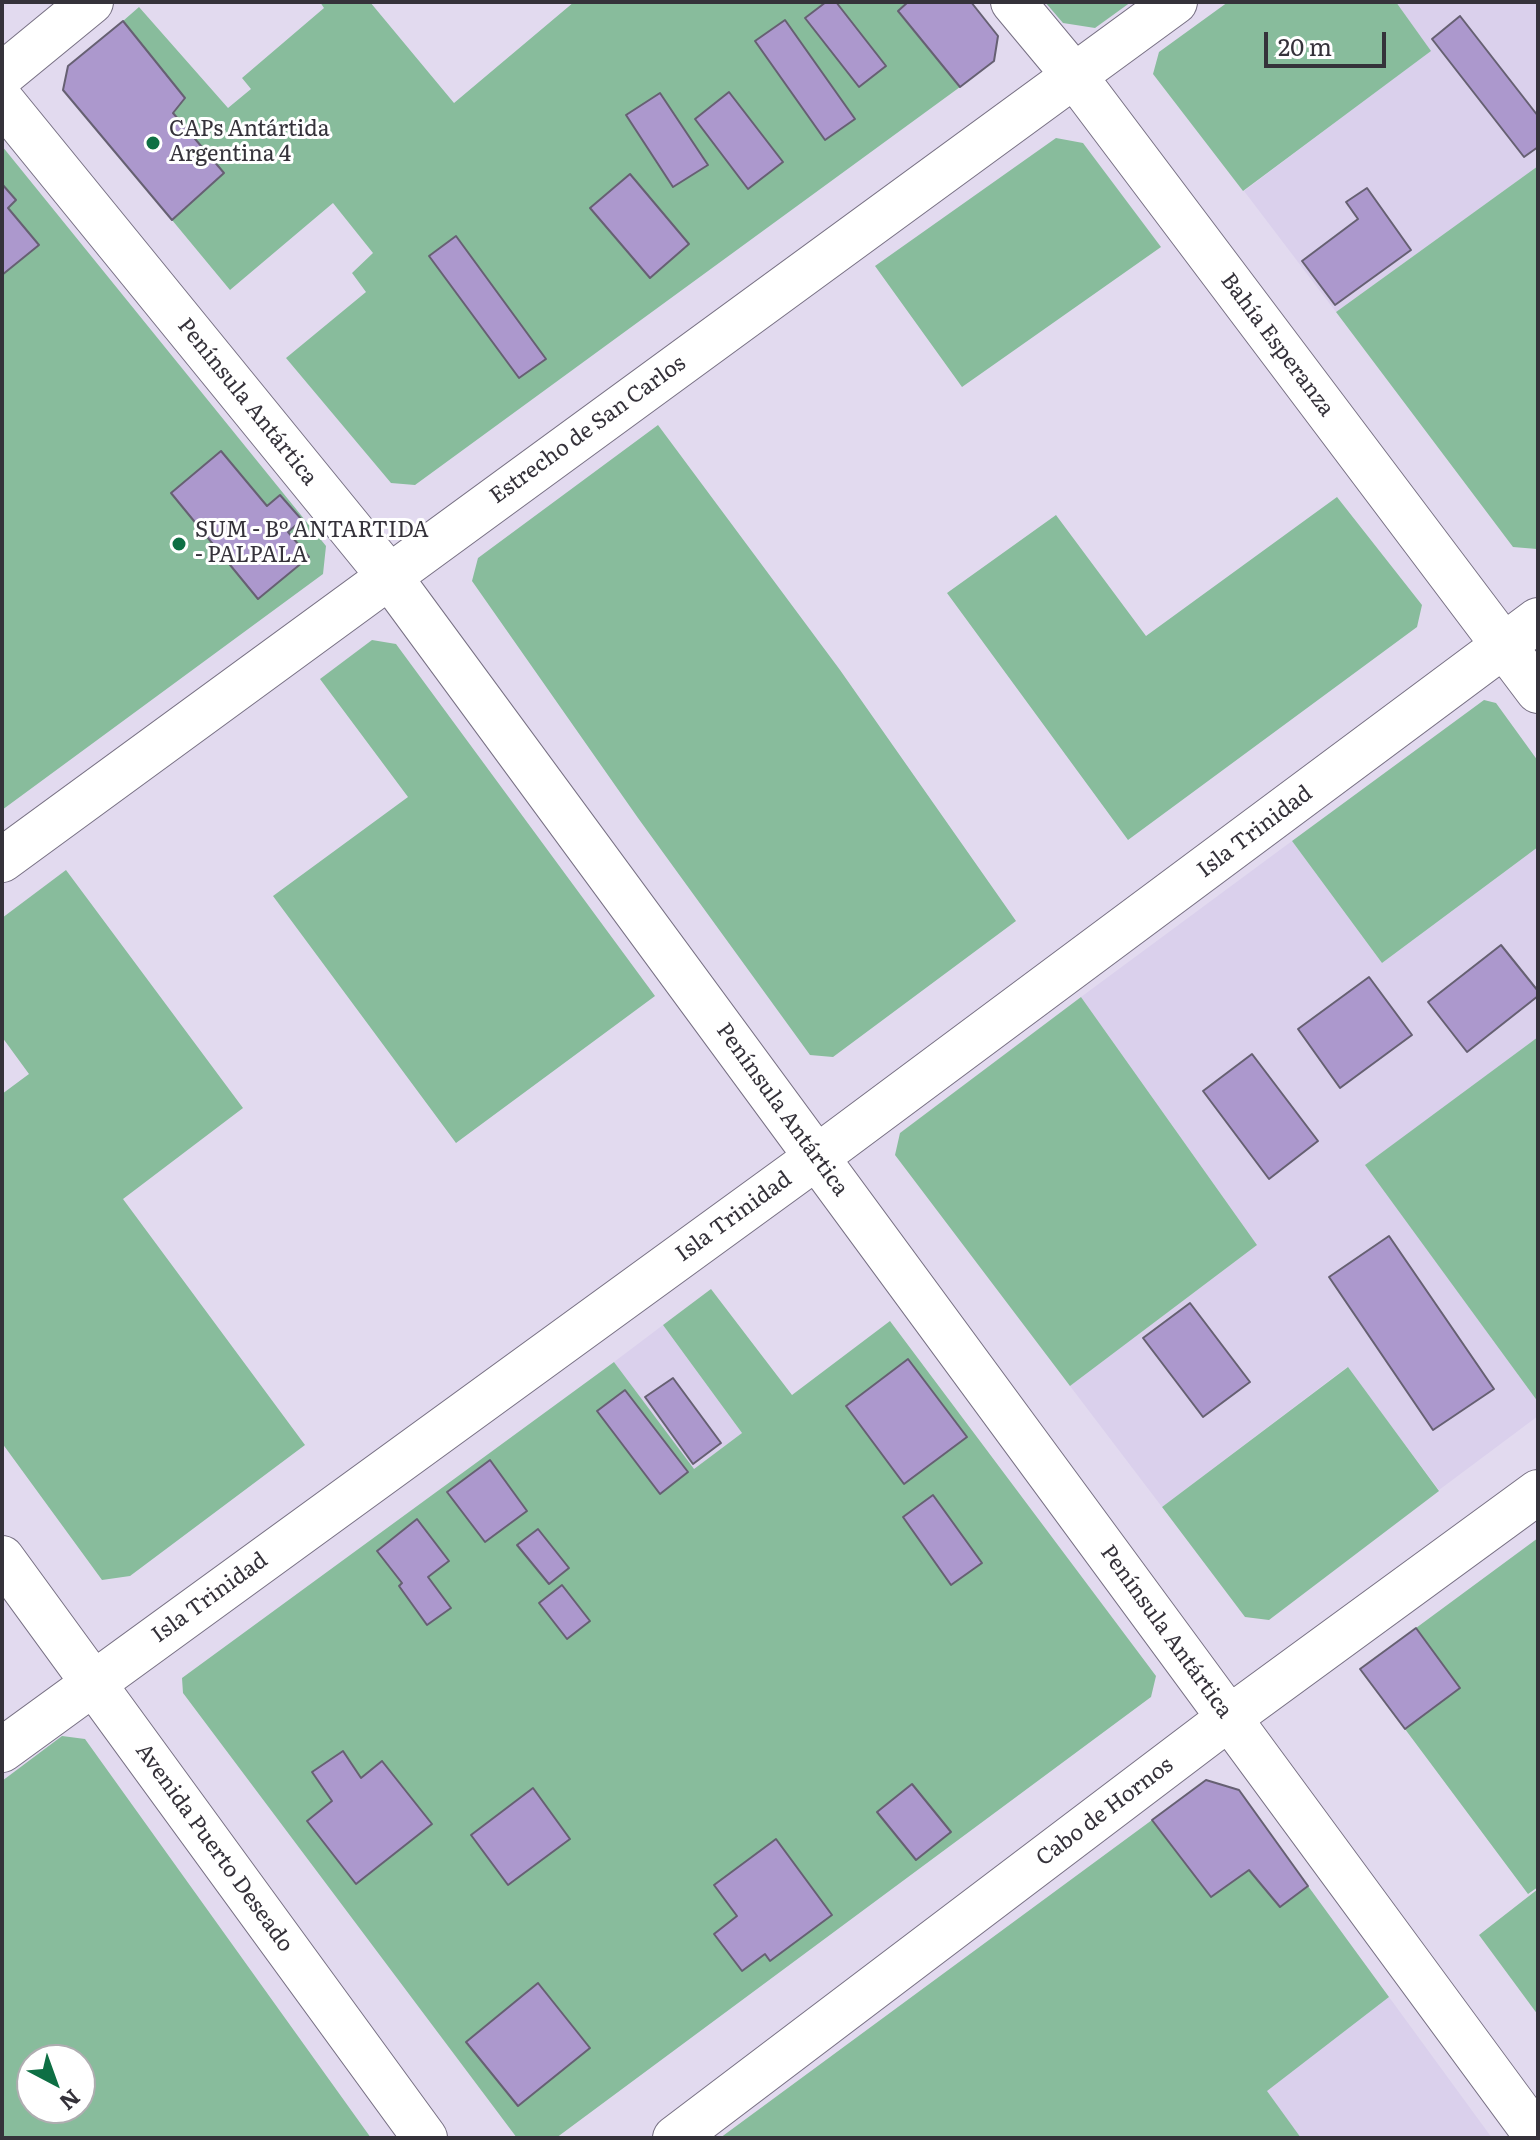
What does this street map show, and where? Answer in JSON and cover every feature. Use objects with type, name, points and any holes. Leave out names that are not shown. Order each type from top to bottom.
[{"type":"street","points":[[2,75],[91,2]]},
{"type":"street","name":"Bahía Esperanza","points":[[1013,2],[1521,633],[1538,691]]},
{"type":"street","name":"Estrecho de San Carlos","points":[[2,860],[1175,2]]},
{"type":"street","name":"Península Antártica","points":[[2,101],[389,576],[1538,2138]]},
{"type":"street","name":"Isla Trinidad","points":[[2,1750],[817,1157],[1521,633]]},
{"type":"street","name":"Cabo de Hornos","points":[[675,2138],[1229,1718],[1538,1492]]},
{"type":"street","name":"Avenida Puerto Deseado","points":[[2,1558],[425,2138]]},
{"type":"shaded area","points":[[1396,2],[1538,2],[1538,166],[1336,312],[1244,191],[1430,51]]},
{"type":"shaded area","points":[[1292,841],[1382,963],[1538,847],[1538,1037],[1366,1165],[1538,1402],[1538,1416],[1439,1490],[1347,1367],[1162,1507],[1070,1386],[1257,1245],[1081,997]]},
{"type":"shaded area","points":[[663,1325],[742,1433],[693,1470],[614,1362]]},
{"type":"shaded area","points":[[1389,1997],[1492,2138],[1301,2138],[1266,2091]]},
{"type":"green space","points":[[320,2],[370,2],[454,103],[574,2],[908,2],[898,12],[960,87],[415,485],[391,483],[286,358],[366,292],[352,273],[373,253],[333,203],[230,290],[172,220],[223,173],[173,113],[185,98],[123,21],[139,7],[228,108],[251,89],[242,78],[324,8]]},
{"type":"green space","points":[[1045,2],[1131,2],[1095,28],[1063,23]]},
{"type":"green space","points":[[1228,2],[1396,2],[1431,51],[1243,191],[1153,74],[1159,52]]},
{"type":"green space","points":[[1056,138],[1083,143],[1161,247],[962,387],[875,266]]},
{"type":"green space","points":[[2,146],[326,546],[323,574],[2,810]]},
{"type":"green space","points":[[1538,166],[1537,549],[1513,547],[1336,312]]},
{"type":"green space","points":[[658,425],[840,670],[1016,921],[833,1057],[810,1055],[638,818],[472,581],[478,558]]},
{"type":"green space","points":[[1337,497],[1422,605],[1417,627],[1128,840],[947,593],[1056,515],[1146,636]]},
{"type":"green space","points":[[372,640],[396,644],[655,996],[456,1143],[273,896],[408,797],[320,679]]},
{"type":"green space","points":[[1484,700],[1496,703],[1538,761],[1538,847],[1382,963],[1292,841]]},
{"type":"green space","points":[[66,870],[243,1108],[123,1199],[305,1445],[130,1576],[102,1580],[2,1443],[2,1094],[29,1074],[2,1037],[2,918]]},
{"type":"green space","points":[[1081,997],[1257,1245],[1070,1386],[895,1155],[900,1133]]},
{"type":"green space","points":[[1538,1037],[1538,1402],[1365,1165]]},
{"type":"green space","points":[[711,1289],[792,1395],[890,1321],[1156,1676],[1151,1697],[556,2138],[517,2138],[183,1693],[182,1678],[614,1362],[694,1469],[742,1433],[663,1325]]},
{"type":"green space","points":[[1348,1367],[1439,1491],[1269,1620],[1245,1617],[1162,1507]]},
{"type":"green space","points":[[1538,1538],[1538,1887],[1528,1894],[1405,1729],[1460,1688],[1416,1628]]},
{"type":"green space","points":[[62,1736],[85,1739],[371,2138],[2,2138],[2,1781]]},
{"type":"green space","points":[[1152,1820],[1211,1896],[1249,1870],[1280,1907],[1308,1886],[1389,1997],[1267,2091],[1301,2138],[720,2138]]},
{"type":"green space","points":[[1538,1889],[1538,2015],[1479,1935]]},
{"type":"building","points":[[826,2],[836,2],[886,66],[859,87],[805,18]]},
{"type":"building","points":[[908,2],[971,2],[998,36],[994,61],[960,87],[898,11]]},
{"type":"building","points":[[1460,16],[1538,116],[1538,147],[1524,157],[1432,39]]},
{"type":"building","points":[[785,20],[855,119],[825,140],[755,41]]},
{"type":"building","name":"CAPs Antártida Argentina 4","points":[[123,21],[185,98],[173,113],[224,173],[172,220],[63,90],[68,66]]},
{"type":"building","points":[[729,92],[783,162],[748,189],[695,119]]},
{"type":"building","points":[[660,93],[708,165],[673,187],[626,115]]},
{"type":"building","points":[[630,174],[689,244],[650,278],[590,208]]},
{"type":"building","points":[[2,184],[16,200],[8,208],[39,245],[2,275]]},
{"type":"building","points":[[1367,188],[1411,250],[1335,305],[1302,261],[1358,219],[1346,202]]},
{"type":"building","points":[[456,236],[546,359],[519,378],[429,256]]},
{"type":"building","points":[[221,451],[267,506],[280,495],[302,520],[288,532],[309,557],[258,599],[171,493]]},
{"type":"building","points":[[1501,945],[1538,991],[1538,996],[1467,1052],[1428,1002]]},
{"type":"building","points":[[1369,977],[1412,1035],[1340,1088],[1298,1029]]},
{"type":"building","points":[[1252,1054],[1318,1141],[1269,1179],[1203,1091]]},
{"type":"building","points":[[1389,1236],[1494,1389],[1433,1430],[1329,1277]]},
{"type":"building","points":[[1190,1303],[1250,1382],[1203,1417],[1143,1338]]},
{"type":"building","points":[[908,1359],[967,1437],[904,1484],[846,1406]]},
{"type":"building","points":[[673,1378],[721,1443],[693,1464],[645,1397]]},
{"type":"building","points":[[625,1390],[688,1472],[660,1494],[597,1411]]},
{"type":"building","points":[[490,1460],[527,1511],[485,1542],[447,1492]]},
{"type":"building","points":[[933,1495],[982,1563],[951,1585],[903,1517]]},
{"type":"building","points":[[417,1519],[449,1561],[428,1577],[451,1608],[427,1625],[399,1586],[402,1583],[377,1551]]},
{"type":"building","points":[[538,1529],[569,1568],[549,1584],[517,1545]]},
{"type":"building","points":[[562,1585],[590,1621],[567,1639],[539,1603]]},
{"type":"building","points":[[1416,1628],[1460,1688],[1405,1729],[1360,1669]]},
{"type":"building","points":[[343,1751],[361,1778],[382,1761],[432,1824],[356,1884],[307,1821],[332,1801],[312,1772]]},
{"type":"building","points":[[1206,1780],[1239,1790],[1308,1886],[1280,1907],[1249,1870],[1211,1897],[1152,1820]]},
{"type":"building","points":[[912,1784],[951,1832],[916,1860],[877,1812]]},
{"type":"building","points":[[533,1788],[570,1839],[508,1885],[471,1835]]},
{"type":"building","points":[[776,1839],[832,1915],[770,1961],[765,1954],[742,1971],[714,1934],[737,1916],[714,1885]]},
{"type":"building","points":[[538,1983],[590,2048],[518,2106],[466,2042]]},
{"type":"place","name":"CAPs Antártida Argentina 4","points":[[153,143]]},
{"type":"place","name":"SUM - Bº ANTARTIDA - PALPALA","points":[[179,544]]}]
